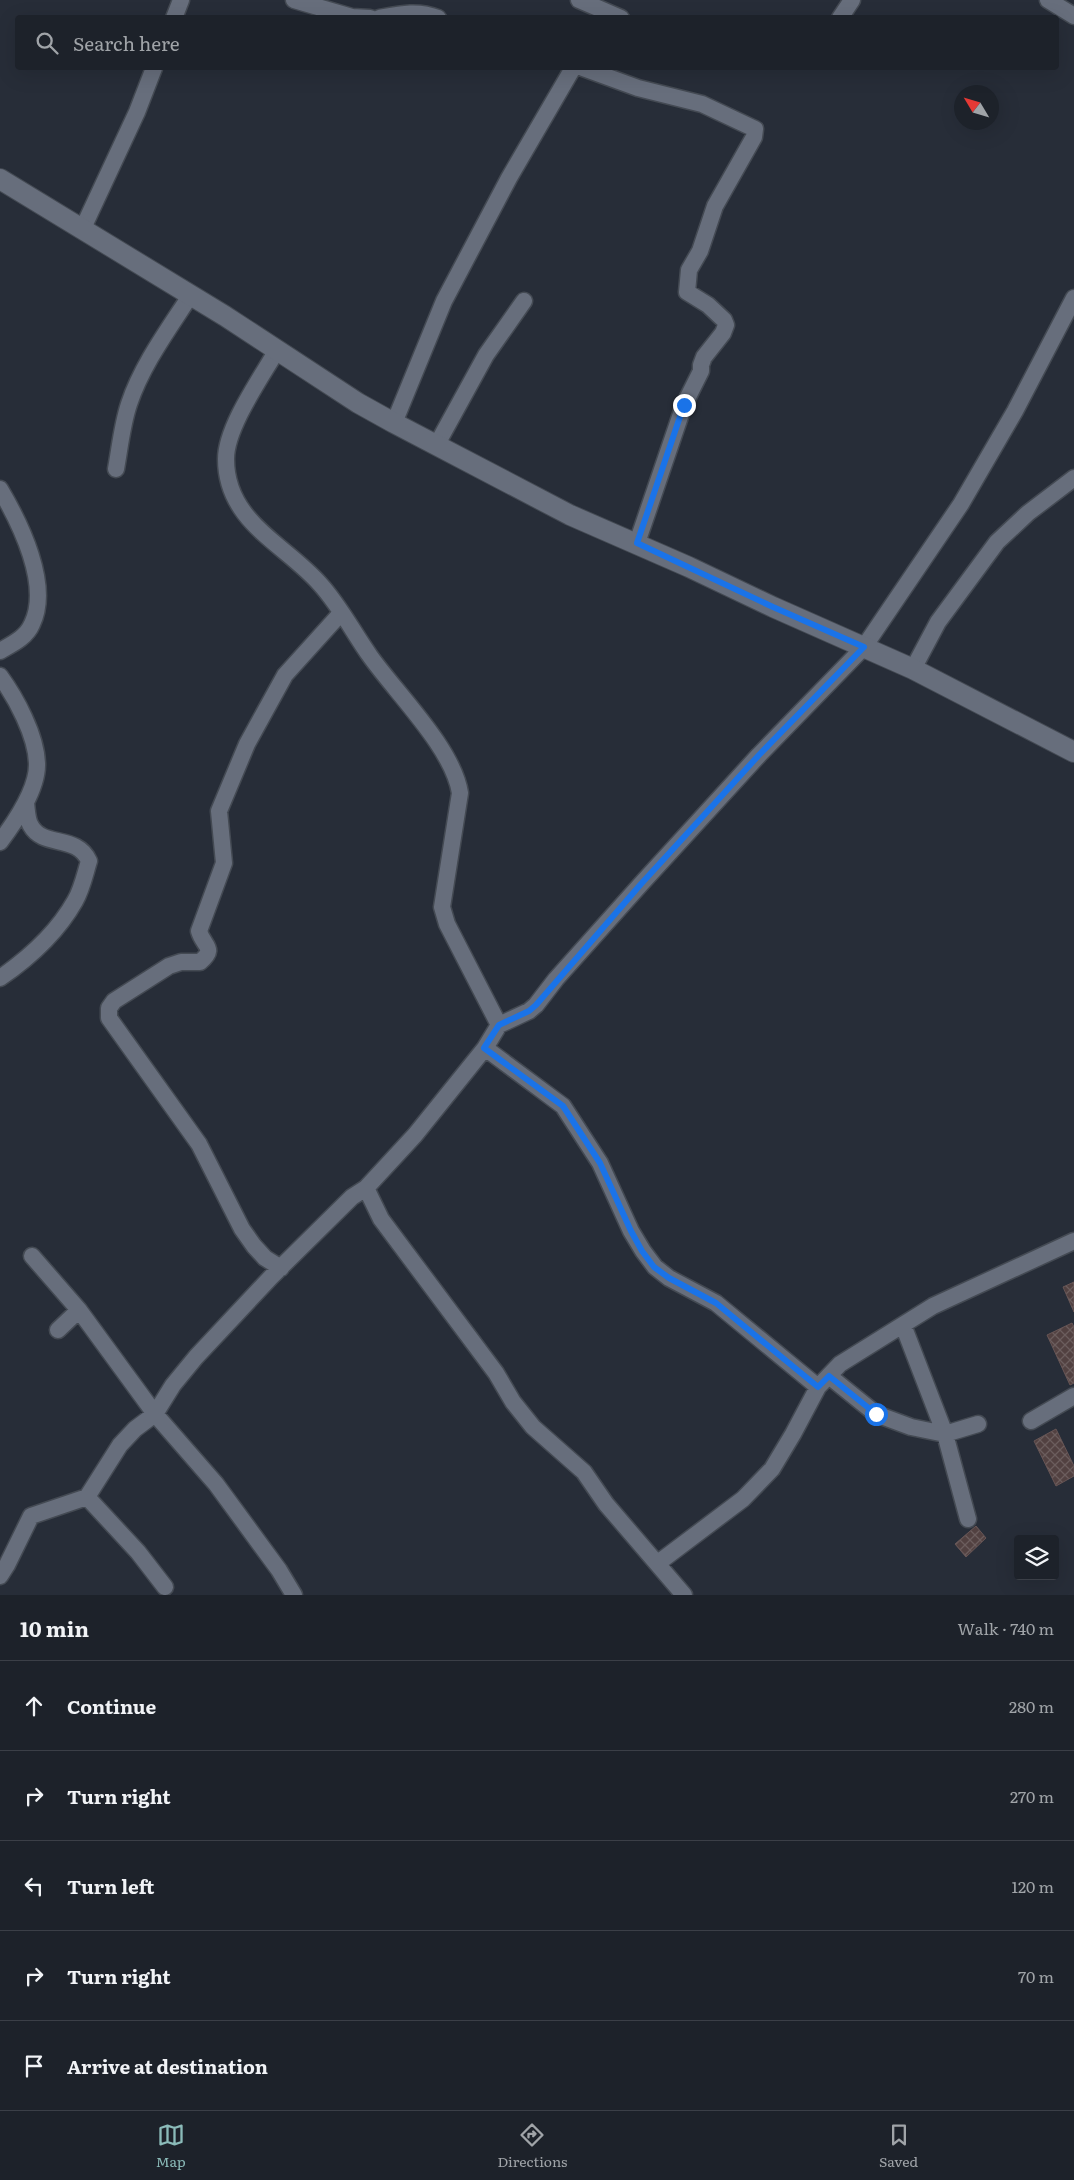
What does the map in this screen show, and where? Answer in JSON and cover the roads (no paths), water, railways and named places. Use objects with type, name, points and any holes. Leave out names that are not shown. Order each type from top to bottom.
[{"type":"street","points":[[175,15],[181,0]]},
{"type":"street","points":[[294,0],[344,15]]},
{"type":"street","points":[[579,0],[614,15]]},
{"type":"street","points":[[842,15],[852,0]]},
{"type":"street","points":[[1048,0],[1074,16]]},
{"type":"street","points":[[393,15],[407,12],[430,15]]},
{"type":"street","points":[[82,230],[137,112],[153,70]]},
{"type":"street","points":[[394,423],[444,301],[509,178],[572,70]]},
{"type":"street","points":[[588,70],[638,88],[702,104],[755,129],[754,137],[715,206],[700,251],[689,270],[687,292],[708,305],[724,320],[726,325],[723,333],[704,357],[701,371],[684,405],[637,543]]},
{"type":"street","points":[[0,179],[277,350],[358,403],[436,446],[570,515],[637,543],[773,607],[913,669],[1074,752]]},
{"type":"street","points":[[116,468],[123,424],[132,396],[166,332],[190,296]]},
{"type":"street","points":[[0,1576],[31,1516],[87,1497],[127,1436],[155,1414],[173,1385],[196,1357],[352,1197],[366,1188],[414,1135],[484,1048],[499,1025],[529,1011],[536,1005],[641,884],[804,707],[864,647],[961,504],[1015,410],[1074,298]]},
{"type":"street","points":[[436,446],[486,355],[524,301]]},
{"type":"street","points":[[277,350],[234,426],[227,444],[226,459],[229,481],[236,500],[251,522],[270,541],[320,583],[370,657],[408,703],[451,765],[460,793],[442,907],[446,924],[499,1025]]},
{"type":"street","points":[[913,669],[938,622],[997,542],[1028,513],[1074,478]]},
{"type":"street","points":[[0,489],[22,533],[37,577],[38,594],[37,608],[30,628],[18,641],[0,651]]},
{"type":"street","points":[[281,1268],[258,1252],[246,1235],[199,1144],[109,1018],[109,1008],[114,1001],[169,966],[181,962],[200,962],[209,952],[208,946],[199,931],[224,863],[219,811],[247,744],[285,675],[341,614]]},
{"type":"street","points":[[0,676],[9,688],[25,720],[31,736],[37,764],[26,803],[0,842]]},
{"type":"street","points":[[0,978],[34,952],[65,916],[76,900],[89,861],[85,852],[78,846],[44,837],[35,832],[30,825],[26,803]]},
{"type":"street","points":[[484,1048],[563,1106],[600,1163],[631,1231],[654,1267],[669,1278],[716,1303],[824,1382],[876,1414],[911,1427],[944,1434],[978,1424]]},
{"type":"street","points":[[366,1188],[381,1219],[496,1373],[513,1402],[532,1427],[584,1472],[606,1504],[684,1595]]},
{"type":"street","points":[[658,1563],[743,1499],[772,1469],[824,1382],[840,1364],[933,1306],[1074,1241]]},
{"type":"street","points":[[32,1256],[79,1310],[155,1414],[216,1484],[280,1570],[294,1595]]},
{"type":"street","points":[[58,1330],[79,1310]]},
{"type":"street","points":[[903,1325],[944,1434],[968,1519]]},
{"type":"street","points":[[1032,1420],[1074,1396]]},
{"type":"street","points":[[87,1497],[138,1552],[165,1587]]}]
